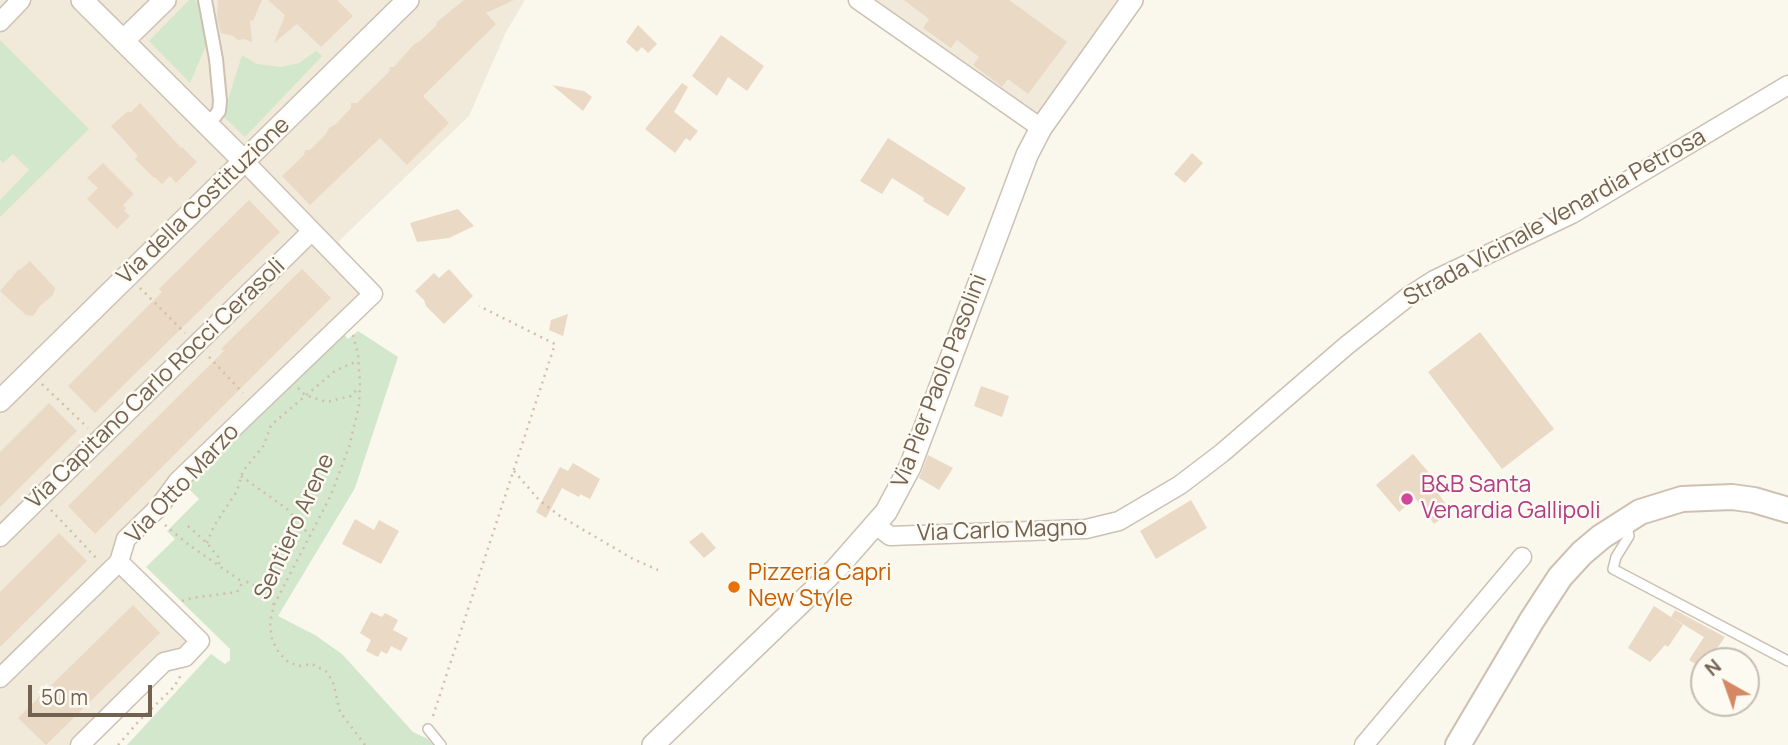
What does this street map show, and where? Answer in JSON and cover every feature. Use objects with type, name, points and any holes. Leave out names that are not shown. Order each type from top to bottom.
[{"type":"main road","points":[[1458,745],[1560,577],[1601,537],[1626,520],[1666,502],[1682,499],[1732,497],[1788,510]]},
{"type":"street","points":[[0,22],[21,0]]},
{"type":"street","points":[[82,0],[313,230]]},
{"type":"street","points":[[123,41],[165,0]]},
{"type":"street","points":[[205,0],[216,59],[220,101],[219,111],[208,125]]},
{"type":"street","name":"Via della Costituzione","points":[[0,401],[408,0]]},
{"type":"street","points":[[858,0],[1041,128]]},
{"type":"street","name":"Via Pier Paolo Pasolini","points":[[653,745],[836,569],[876,525],[898,492],[1027,155],[1041,128],[1132,0]]},
{"type":"street","name":"Strada Vicinale Venardia Petrosa","points":[[1264,415],[1373,324],[1426,285],[1572,214],[1788,85]]},
{"type":"street","name":"Via Otto Marzo","points":[[0,678],[119,562],[127,539],[153,513],[178,481],[373,294],[313,230]]},
{"type":"street","name":"Via Capitano Carlo Rocci Cerasoli","points":[[0,537],[313,230]]},
{"type":"street","name":"Via Carlo Magno","points":[[876,525],[890,536],[1086,529],[1103,526],[1119,521],[1180,485],[1222,453],[1264,415]]},
{"type":"street","points":[[1364,745],[1522,557]]},
{"type":"street","points":[[80,745],[164,662],[185,657],[200,641],[119,562]]},
{"type":"lane","points":[[1626,520],[1629,536],[1616,557],[1613,569],[1788,662]]},
{"type":"lane","points":[[428,729],[442,745]]},
{"type":"path","points":[[428,729],[555,344],[480,306]]},
{"type":"path","name":"Sentiero Arene","points":[[343,321],[354,337],[360,384],[359,406],[349,447],[331,495],[274,605],[270,623],[272,640],[288,662],[299,666],[312,664],[327,672],[333,682],[340,712],[365,745]]},
{"type":"path","points":[[207,543],[214,526],[232,500],[241,476],[264,445],[271,425],[335,370],[358,361]]},
{"type":"path","points":[[30,371],[99,439]]},
{"type":"path","points":[[286,376],[305,396],[327,402],[351,396],[360,384]]},
{"type":"path","points":[[514,471],[539,500],[560,516],[633,559],[658,570]]},
{"type":"path","points":[[241,476],[287,509],[310,537]]},
{"type":"path","points":[[153,513],[189,545],[245,583],[257,584],[274,605]]},
{"type":"path","points":[[188,526],[219,558],[219,565]]},
{"type":"path","points":[[170,612],[182,601],[237,592],[245,583]]},
{"type":"path","points":[[118,745],[174,687],[183,671],[185,657]]},
{"type":"shaded area","points":[[0,0],[525,0],[506,32],[469,116],[339,241],[381,288],[378,300],[184,484],[131,542],[126,561],[206,638],[167,668],[90,745],[0,745]]},
{"type":"shaded area","points":[[848,0],[1145,0],[1051,131],[1029,127]]},
{"type":"green space","points":[[189,0],[195,0],[201,7],[207,43],[190,83],[149,41]]},
{"type":"green space","points":[[0,40],[89,129],[0,217],[0,200],[29,170],[13,154],[3,163],[0,160]]},
{"type":"green space","points":[[316,51],[322,56],[245,137],[223,116],[242,55],[257,64],[281,67],[299,63]]},
{"type":"green space","points":[[358,331],[398,357],[355,488],[278,616],[315,635],[342,654],[413,732],[434,745],[127,745],[211,654],[225,664],[230,660],[230,649],[146,567],[175,539],[167,531],[199,499],[185,485],[342,332],[348,339]]},
{"type":"building","points":[[218,0],[262,0],[253,21],[250,20],[252,42],[221,33],[217,17]]},
{"type":"building","points":[[268,0],[337,0],[353,16],[321,47],[297,24],[274,43],[285,15]]},
{"type":"building","points":[[464,0],[514,0],[486,13],[496,24],[423,96],[449,123],[407,165],[380,138],[310,205],[282,176],[304,155],[305,150],[310,150],[329,128],[336,124],[351,108],[351,103],[357,103],[389,72],[390,67],[394,67],[414,44]]},
{"type":"building","points":[[904,0],[1009,0],[1067,42],[1028,94],[1008,79],[1002,87],[973,65],[979,57],[957,40],[951,48],[923,28],[929,19]]},
{"type":"building","points":[[638,25],[657,44],[648,53],[642,47],[637,52],[626,42]]},
{"type":"building","points":[[721,35],[764,66],[747,91],[728,77],[717,96],[692,76]]},
{"type":"building","points":[[682,83],[688,87],[674,112],[698,131],[690,141],[686,138],[675,153],[645,129]]},
{"type":"building","points":[[552,85],[584,91],[592,97],[583,111]]},
{"type":"building","points":[[140,103],[197,162],[176,183],[170,176],[162,184],[154,178],[135,159],[138,156],[111,126]]},
{"type":"building","points":[[888,138],[966,188],[948,216],[892,178],[882,194],[860,181]]},
{"type":"building","points":[[1192,153],[1203,163],[1185,183],[1174,174]]},
{"type":"building","points":[[103,163],[134,194],[123,205],[126,208],[124,211],[130,216],[117,229],[87,199],[98,188],[87,178]]},
{"type":"building","points":[[249,200],[280,232],[95,413],[68,386],[162,292],[159,289]]},
{"type":"building","points":[[458,209],[474,226],[449,238],[417,242],[410,223]]},
{"type":"building","points":[[30,261],[55,288],[53,295],[33,316],[26,315],[0,291],[19,269]]},
{"type":"building","points":[[302,269],[331,298],[95,534],[68,506],[224,351],[221,349]]},
{"type":"building","points":[[449,269],[473,296],[444,324],[415,291],[434,273],[439,278]]},
{"type":"building","points":[[568,314],[563,336],[549,330],[551,320]]},
{"type":"building","points":[[1480,332],[1554,429],[1502,469],[1428,372]]},
{"type":"building","points":[[981,386],[1009,396],[1002,417],[974,406]]},
{"type":"building","points":[[49,403],[77,431],[0,507],[0,452]]},
{"type":"building","points":[[1413,454],[1430,474],[1427,477],[1447,506],[1445,508],[1449,513],[1434,524],[1415,498],[1399,512],[1376,485]]},
{"type":"building","points":[[928,455],[953,468],[939,490],[919,478]]},
{"type":"building","points":[[573,463],[600,479],[590,499],[580,494],[579,497],[562,488],[546,518],[536,512],[560,467],[568,471]]},
{"type":"building","points":[[1191,500],[1207,528],[1156,559],[1140,531]]},
{"type":"building","points":[[355,519],[374,530],[379,520],[399,531],[381,564],[342,544]]},
{"type":"building","points":[[702,532],[716,548],[704,558],[689,542]]},
{"type":"building","points":[[59,533],[87,561],[0,647],[0,592]]},
{"type":"building","points":[[133,605],[160,633],[46,745],[18,718]]},
{"type":"building","points":[[1654,606],[1683,625],[1668,647],[1665,645],[1650,662],[1628,648]]},
{"type":"building","points":[[1675,610],[1725,637],[1718,647],[1697,647],[1704,637],[1671,617]]},
{"type":"building","points":[[371,612],[382,617],[385,613],[398,620],[393,630],[408,638],[401,651],[391,646],[387,654],[381,651],[378,657],[366,651],[371,640],[360,633]]},
{"type":"place","name":"B&B Santa Venardia Gallipoli","points":[[1407,499]]},
{"type":"place","name":"Pizzeria Capri New Style","points":[[734,587]]}]
